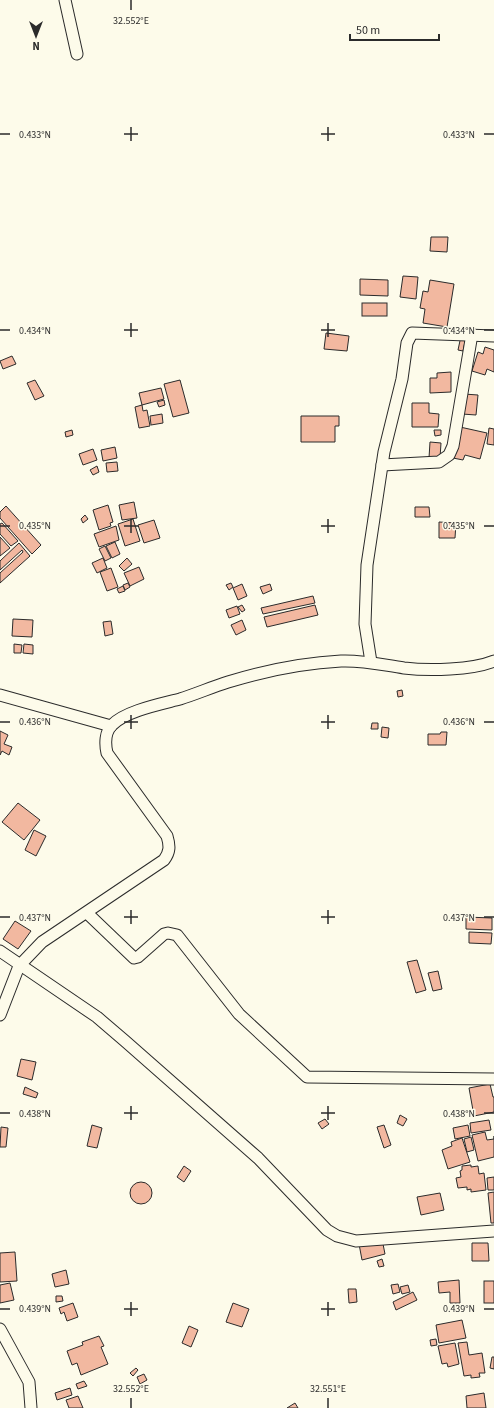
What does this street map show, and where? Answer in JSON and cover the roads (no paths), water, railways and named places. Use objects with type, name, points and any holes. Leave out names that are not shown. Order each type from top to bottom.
[{"type":"street","points":[[65,0],[77,54]]},
{"type":"street","points":[[371,662],[365,624],[367,565],[382,466],[402,379],[407,343],[412,333],[494,336]]},
{"type":"street","points":[[382,466],[439,462],[449,456],[472,334]]},
{"type":"street","points":[[0,1015],[19,966],[42,942],[164,860],[170,848],[167,836],[163,829],[110,759],[106,746],[107,737],[111,726],[129,714],[199,693],[228,682],[266,672],[314,663],[342,661],[371,662],[406,668],[461,669],[494,661]]},
{"type":"street","points":[[0,695],[111,726]]},
{"type":"street","points":[[87,913],[134,958],[138,957],[164,934],[168,933],[177,935],[239,1014],[307,1077],[494,1079]]},
{"type":"street","points":[[0,951],[19,966],[97,1017],[126,1041],[258,1158],[327,1230],[337,1236],[356,1241],[494,1231]]},
{"type":"street","points":[[0,1329],[29,1382],[31,1408]]}]
